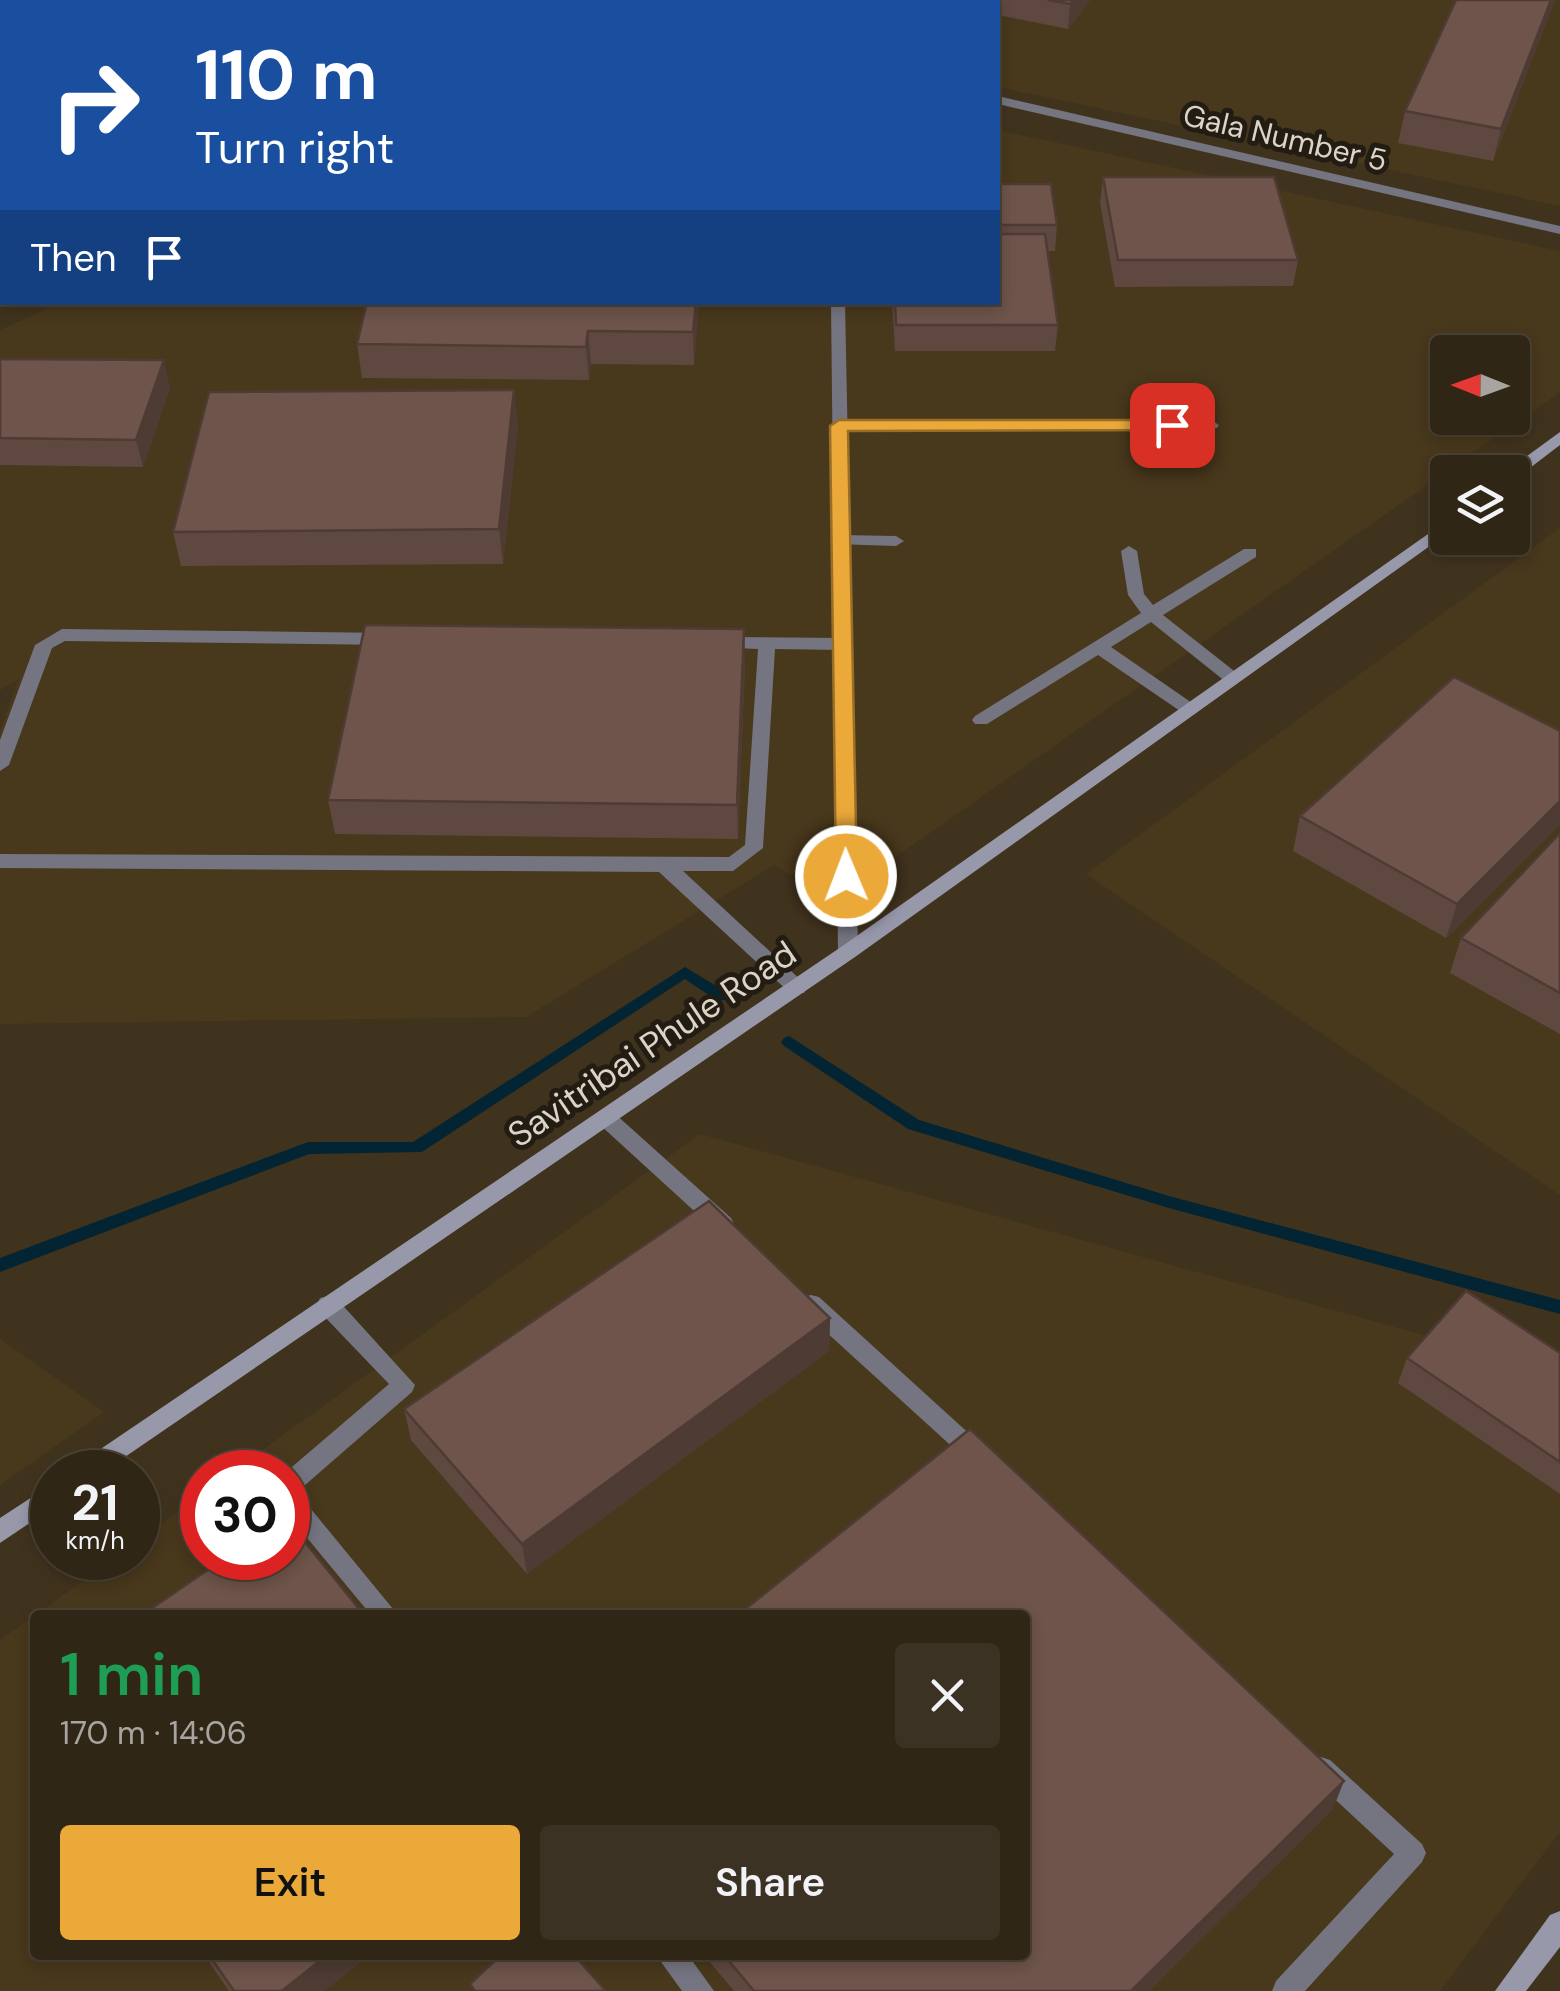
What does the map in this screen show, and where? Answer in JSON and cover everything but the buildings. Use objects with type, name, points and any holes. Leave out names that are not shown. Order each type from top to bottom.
[{"type":"street","name":"Gala Number 5","points":[[1000,100],[1560,230]]},
{"type":"street","points":[[838,305],[848,952]]},
{"type":"street","points":[[839,426],[1210,425]]},
{"type":"street","points":[[1530,460],[1560,437]]},
{"type":"street","name":"Savitribai Phule Road","points":[[117,1450],[797,988],[1430,538]]},
{"type":"street","points":[[840,540],[896,540]]},
{"type":"street","points":[[1129,551],[1136,594],[1151,614],[1232,678]]},
{"type":"street","points":[[981,720],[1250,553]]},
{"type":"street","points":[[0,764],[44,645],[62,635],[413,639]]},
{"type":"street","points":[[708,643],[842,644]]},
{"type":"street","points":[[0,861],[733,864],[754,848],[767,644]]},
{"type":"street","points":[[1099,647],[1189,709]]},
{"type":"street","points":[[664,865],[797,988]]},
{"type":"street","points":[[606,1118],[738,1238]]},
{"type":"street","points":[[797,1292],[1002,1479]]},
{"type":"street","points":[[310,1466],[404,1384],[328,1305]]},
{"type":"street","points":[[0,1532],[30,1511]]},
{"type":"street","points":[[310,1524],[382,1610]]},
{"type":"street","points":[[1286,1991],[1414,1853],[1296,1746]]},
{"type":"street","points":[[1509,1991],[1560,1925]]},
{"type":"street","points":[[674,1960],[700,1991]]},
{"type":"shaded area","points":[[1000,0],[1560,0],[1560,206],[1000,87]]},
{"type":"shaded area","points":[[1000,130],[1560,251],[1560,392],[1530,413],[1530,335],[1430,335],[1430,435],[1499,435],[1470,455],[1430,455],[1430,483],[834,900],[774,865],[526,1017],[0,1024],[0,731],[18,680],[0,690],[0,330],[54,305],[1000,305]]},
{"type":"shaded area","points":[[1560,528],[1560,1195],[1086,874],[1523,555],[1530,555],[1530,550]]},
{"type":"shaded area","points":[[700,1134],[1560,1373],[1560,1832],[1440,1991],[0,1991],[0,1640],[30,1619],[30,1960],[1030,1960],[1030,1610],[42,1610],[84,1580],[160,1580],[160,1525],[180,1510],[180,1580],[310,1580],[310,1450],[262,1450]]},
{"type":"shaded area","points":[[0,1339],[104,1412],[50,1450],[30,1450],[30,1464],[0,1485]]},
{"type":"waterway","points":[[0,1265],[308,1148],[416,1148],[685,972],[721,996]]},
{"type":"waterway","points":[[789,1042],[914,1125],[1169,1202],[1560,1307]]},
{"type":"route","points":[[846,876],[839,426],[1172,425]]}]
